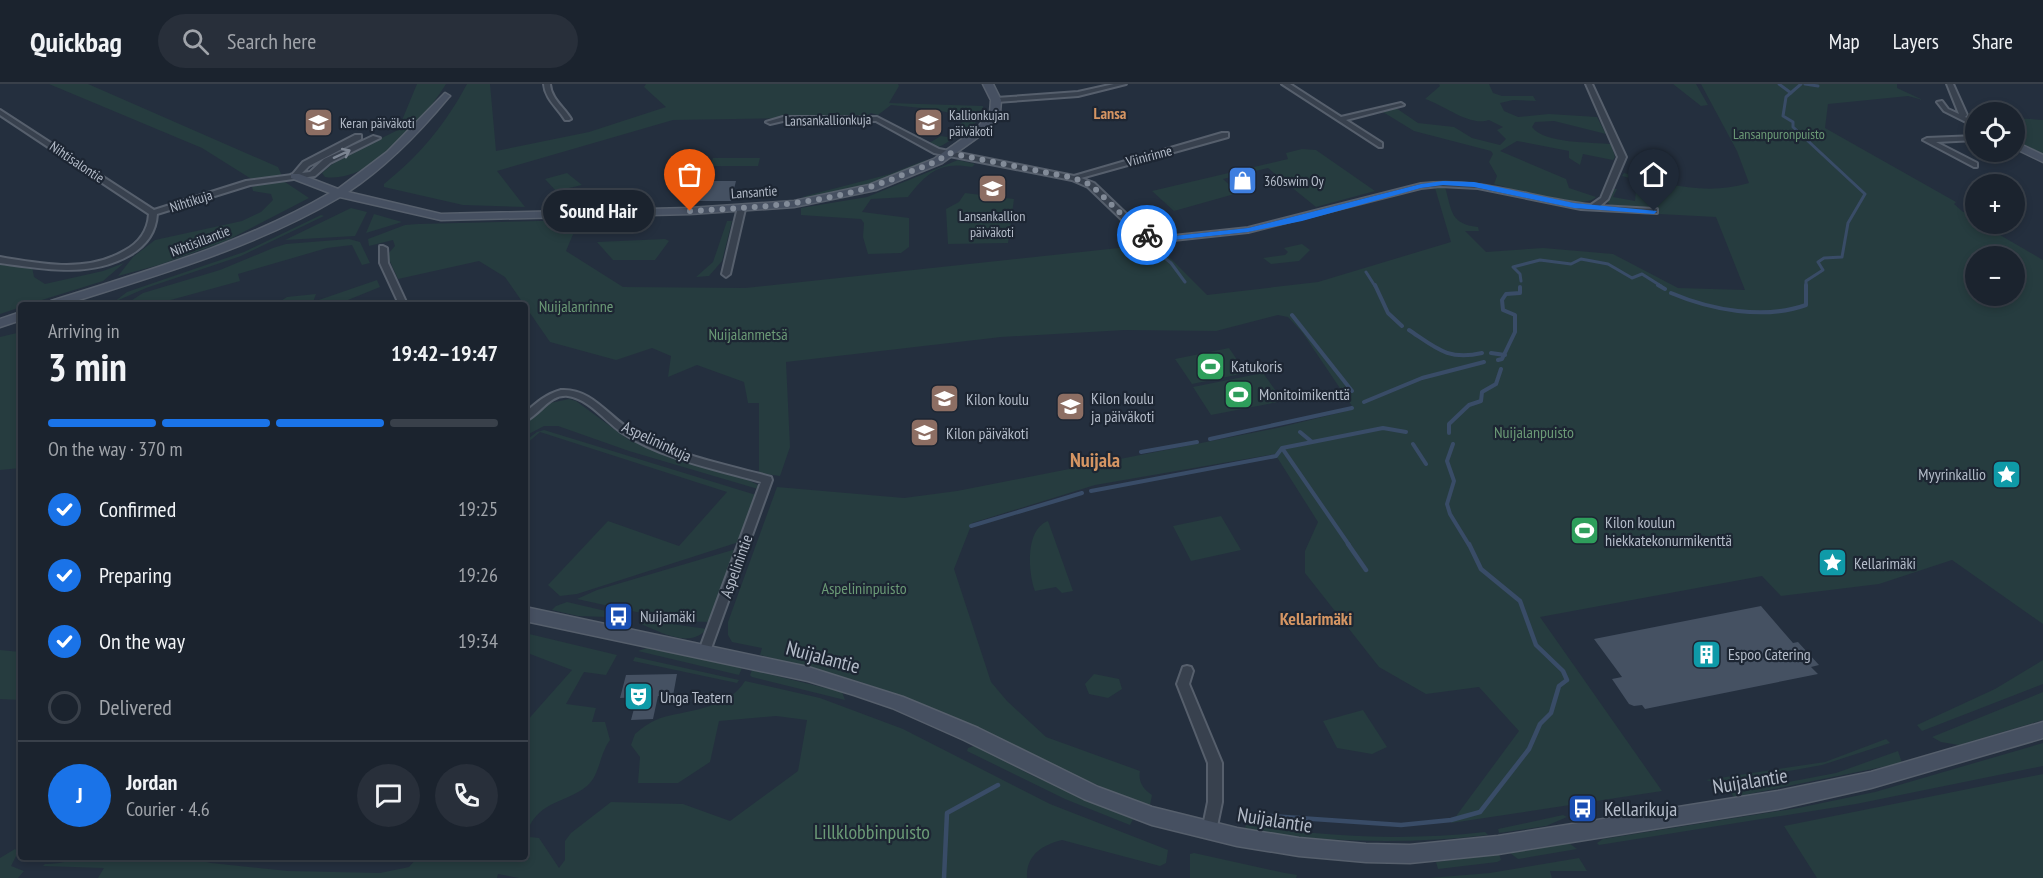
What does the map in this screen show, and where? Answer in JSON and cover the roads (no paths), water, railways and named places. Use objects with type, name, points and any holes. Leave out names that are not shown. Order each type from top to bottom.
[{"type":"street","points":[[347,191],[417,143],[439,112],[452,84]]},
{"type":"street","points":[[547,84],[547,90],[553,101],[564,110],[567,119]]},
{"type":"street","points":[[988,84],[996,100],[1078,94],[1124,84]]},
{"type":"street","points":[[1285,84],[1379,145]]},
{"type":"street","points":[[1589,84],[1622,157],[1604,199],[1595,206]]},
{"type":"street","points":[[1950,84],[1963,116],[1959,117]]},
{"type":"street","points":[[347,191],[416,129],[445,96]]},
{"type":"street","name":"Lansantie","points":[[295,176],[441,217],[522,217],[794,204],[872,188],[926,165],[949,153],[988,123],[995,113],[996,100]]},
{"type":"street","points":[[1940,102],[1942,107],[1965,120]]},
{"type":"street","points":[[1342,119],[1401,105]]},
{"type":"street","name":"Nihtisalontie","points":[[0,112],[153,213]]},
{"type":"street","name":"Lansankallionkuja","points":[[770,122],[783,119],[877,119],[937,151],[1074,178]]},
{"type":"street","name":"Viinirinne","points":[[1074,178],[1225,135]]},
{"type":"street","points":[[295,176],[306,164],[358,137]]},
{"type":"street","points":[[312,174],[327,161],[376,138]]},
{"type":"street","points":[[1965,138],[1927,140],[1965,160]]},
{"type":"street","points":[[2025,150],[2043,159]]},
{"type":"street","points":[[330,182],[349,177],[387,157]]},
{"type":"street","points":[[1968,162],[1974,165]]},
{"type":"street","name":"Lansantie","points":[[312,174],[347,191]]},
{"type":"street","name":"Nihtikuja","points":[[0,260],[81,268],[114,261],[138,246],[149,234],[153,213],[249,183],[312,174]]},
{"type":"street","points":[[1074,178],[1091,185],[1141,233],[1164,239],[1248,230],[1299,219],[1421,186],[1443,183],[1474,184],[1574,206],[1654,211]]},
{"type":"street","name":"Nihtisillantie","points":[[71,302],[94,299],[213,254],[347,191]]},
{"type":"street","points":[[726,274],[741,208]]},
{"type":"street","points":[[383,248],[384,263],[402,302]]},
{"type":"street","points":[[0,325],[18,317]]},
{"type":"street","points":[[0,325],[18,322]]},
{"type":"street","name":"Aspelininkuja","points":[[528,416],[556,393],[580,396],[628,432],[674,452],[767,480]]},
{"type":"street","name":"Aspelinintie","points":[[705,651],[767,480]]},
{"type":"street","name":"Nuijalantie","points":[[528,615],[808,674],[897,702],[971,734],[1091,792],[1152,816],[1209,831],[1299,847],[1366,853],[1410,854],[1498,845],[1826,790],[1933,764],[2043,730]]},
{"type":"street","points":[[1187,671],[1183,684],[1215,763],[1215,802],[1209,831]]},
{"type":"waterway","points":[[1779,84],[1791,93]]},
{"type":"waterway","points":[[1791,93],[1801,84]]},
{"type":"waterway","points":[[1805,84],[1818,86]]},
{"type":"waterway","points":[[1671,293],[1703,304],[1738,311],[1773,312],[1790,309],[1806,305],[1806,281],[1823,270],[1818,262],[1824,258],[1842,257],[1848,223],[1865,194],[1793,127],[1793,122],[1783,116],[1786,97],[1791,93]]},
{"type":"waterway","points":[[1150,246],[1171,263],[1185,282]]},
{"type":"waterway","points":[[1521,281],[1520,274],[1513,267],[1540,260],[1571,264],[1581,259],[1608,264],[1632,278],[1642,274],[1661,286]]},
{"type":"waterway","points":[[1366,272],[1375,286]]},
{"type":"waterway","points":[[1375,285],[1388,313],[1402,326]]},
{"type":"waterway","points":[[1658,285],[1665,289]]},
{"type":"waterway","points":[[1504,355],[1515,332],[1515,315],[1503,310],[1502,300],[1506,294],[1520,293],[1520,287]]},
{"type":"waterway","points":[[1292,315],[1352,391]]},
{"type":"waterway","points":[[1409,330],[1435,347],[1451,354],[1482,353]]},
{"type":"waterway","points":[[1491,353],[1504,355]]},
{"type":"waterway","points":[[1498,360],[1502,359],[1504,355]]},
{"type":"waterway","points":[[1364,402],[1422,378],[1484,362]]},
{"type":"waterway","points":[[1449,433],[1449,424],[1469,405],[1481,401],[1482,392],[1496,384],[1501,369]]},
{"type":"waterway","points":[[1210,439],[1352,408]]},
{"type":"waterway","points":[[1282,448],[1383,428],[1406,432]]},
{"type":"waterway","points":[[1300,432],[1312,442]]},
{"type":"waterway","points":[[1141,452],[1197,442]]},
{"type":"waterway","points":[[1413,444],[1426,464]]},
{"type":"waterway","points":[[1453,444],[1447,461],[1454,481],[1447,504],[1450,514],[1469,545]]},
{"type":"waterway","points":[[1091,491],[1276,456],[1282,448]]},
{"type":"waterway","points":[[1282,448],[1349,545]]},
{"type":"waterway","points":[[971,526],[1082,493]]},
{"type":"waterway","points":[[1348,544],[1366,570]]},
{"type":"waterway","points":[[1270,816],[1401,825],[1451,820],[1480,812],[1529,749],[1540,724],[1551,713],[1559,686],[1567,680],[1563,671],[1536,645],[1520,601],[1481,569],[1469,544]]},
{"type":"waterway","points":[[944,878],[947,813],[998,785]]},
{"type":"place","name":"Keran päiväkoti","points":[[319,123]]},
{"type":"place","name":"Kallionkujan päiväkoti","points":[[928,123]]},
{"type":"place","name":"360swim Oy","points":[[1243,181]]},
{"type":"place","name":"Lansankallion päiväkoti","points":[[992,189]]},
{"type":"place","name":"Sound Hair","points":[[690,211]]},
{"type":"place","name":"Katukoris","points":[[1210,366]]},
{"type":"place","name":"Monitoimikenttä","points":[[1238,394]]},
{"type":"place","name":"Kilon koulu","points":[[945,399]]},
{"type":"place","name":"Kilon koulu ja päiväkoti","points":[[1070,407]]},
{"type":"place","name":"Kilon päiväkoti","points":[[925,433]]},
{"type":"place","name":"Myyrinkallio","points":[[2007,474]]},
{"type":"place","name":"Kilon koulun hiekkatekonurmikenttä","points":[[1584,531]]},
{"type":"place","name":"Kellarimäki","points":[[1833,563]]},
{"type":"place","name":"Nuijamäki","points":[[619,616]]},
{"type":"place","name":"Espoo Catering","points":[[1707,654]]},
{"type":"place","name":"Unga Teatern","points":[[639,697]]},
{"type":"place","name":"Kellarikuja","points":[[1583,809]]},
{"type":"district","name":"Lansa","points":[[1110,113]]},
{"type":"district","name":"Nuijala","points":[[1095,460]]},
{"type":"district","name":"Kellarimäki","points":[[1316,618]]},
{"type":"park label","name":"Lansanpuronpuisto","points":[[1779,134]]},
{"type":"park label","name":"Nuijalanrinne","points":[[576,306]]},
{"type":"park label","name":"Nuijalanmetsä","points":[[748,334]]},
{"type":"park label","name":"Nuijalanpuisto","points":[[1534,432]]},
{"type":"park label","name":"Aspelininpuisto","points":[[864,588]]},
{"type":"park label","name":"Lillklobbinpuisto","points":[[872,832]]}]
